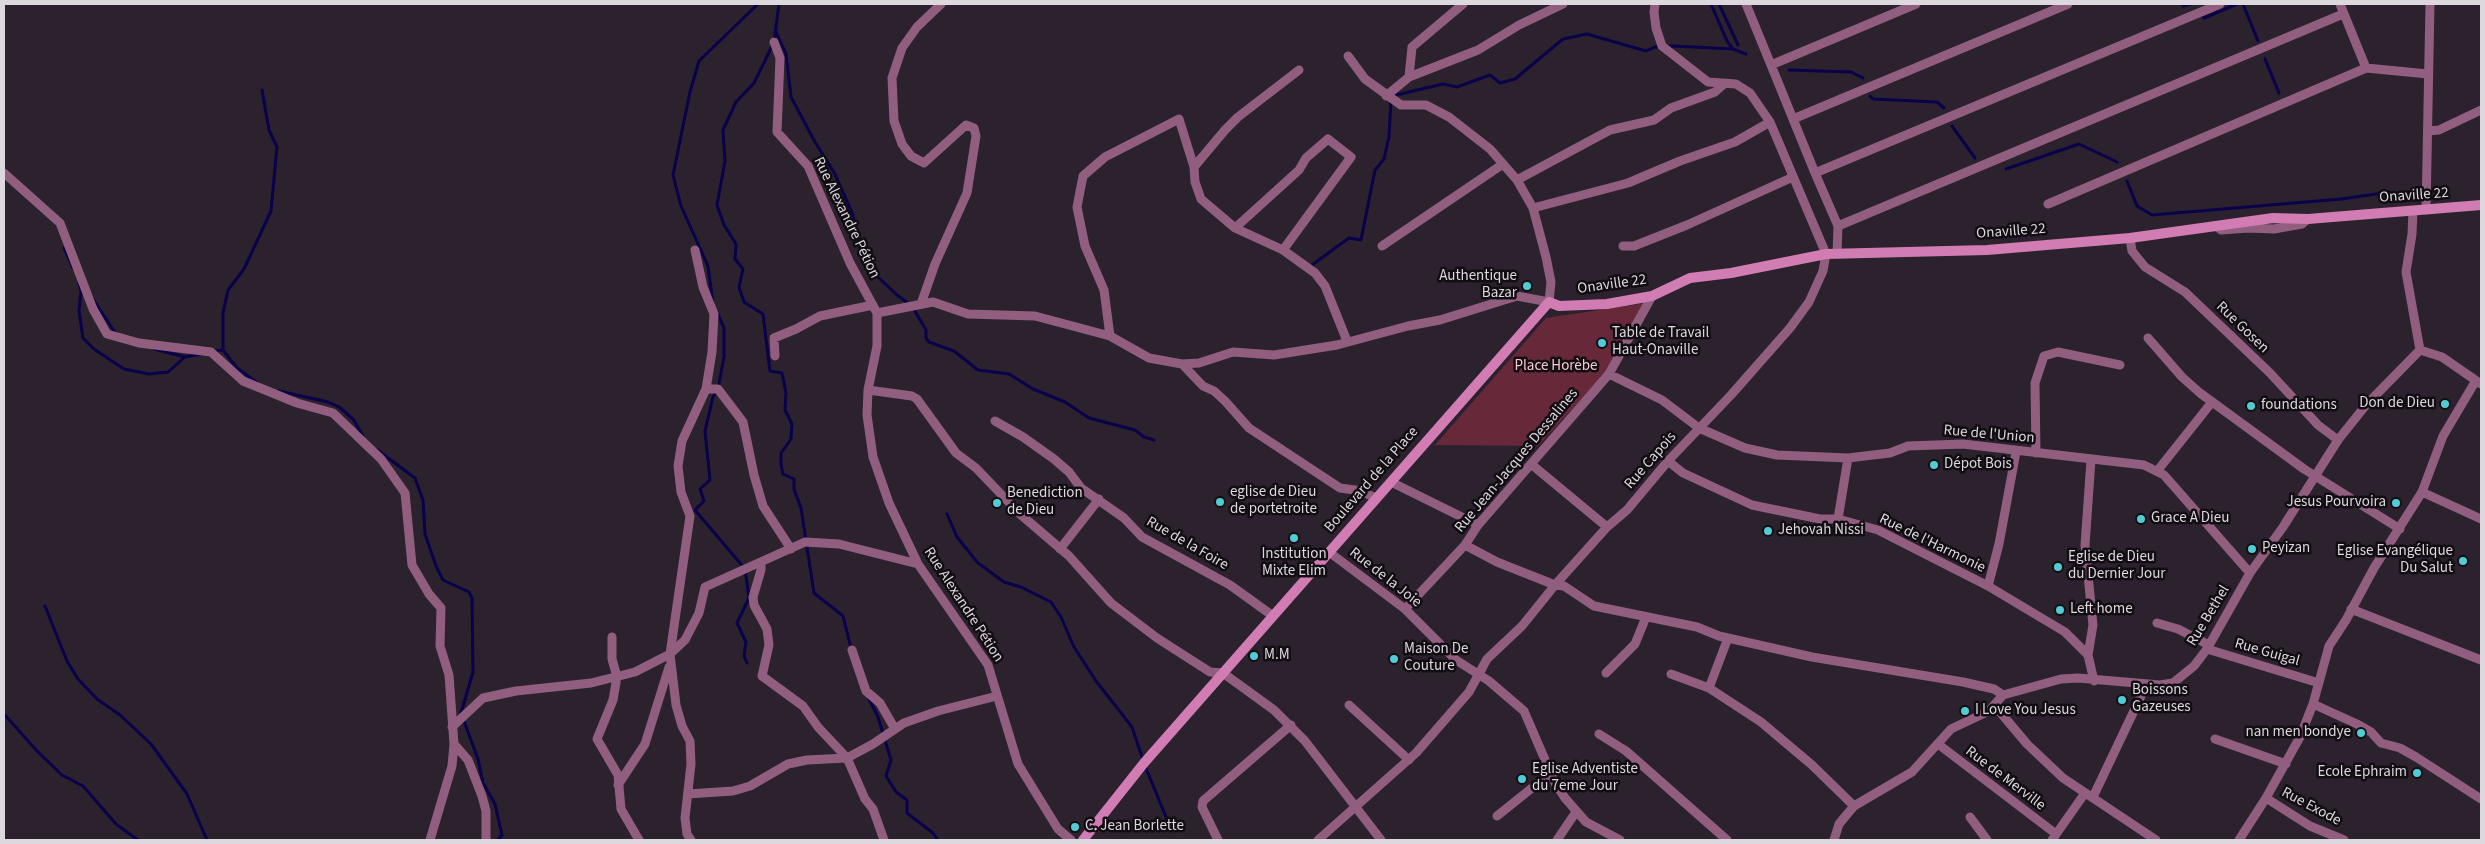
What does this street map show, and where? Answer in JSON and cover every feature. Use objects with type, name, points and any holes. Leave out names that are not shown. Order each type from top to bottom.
[{"type":"street","points":[[921,304],[935,264],[967,193],[976,136],[974,128],[966,125],[924,162],[911,156],[902,144],[894,120],[892,78],[902,48],[916,28],[941,4]]},
{"type":"street","points":[[1409,77],[1412,47],[1463,4]]},
{"type":"street","points":[[1386,96],[1409,77],[1478,50],[1519,25],[1563,4]]},
{"type":"street","points":[[1655,4],[1656,28],[1662,46],[1708,82],[1736,84],[1750,93],[1770,122],[1793,177],[1832,254]]},
{"type":"street","points":[[1746,4],[1838,226],[2343,14]]},
{"type":"street","points":[[1771,65],[1916,4]]},
{"type":"street","points":[[1793,119],[2068,4]]},
{"type":"street","points":[[1815,173],[2220,4]]},
{"type":"street","points":[[2340,4],[2366,68]]},
{"type":"street","points":[[2426,210],[2430,4]]},
{"type":"street","name":"Rue Alexandre Pétion","points":[[774,42],[780,58],[777,132],[808,166],[850,262],[875,309],[877,346],[868,390],[867,415],[873,457],[889,503],[918,564],[988,664],[1018,764],[1058,829],[1070,840]]},
{"type":"street","points":[[775,356],[774,338],[820,316],[933,302],[968,314],[1035,316],[1110,336],[1149,358],[1182,364],[1199,363],[1233,352],[1274,355],[1337,345],[1346,341],[1440,320],[1517,296],[1549,302],[1551,282],[1533,208],[1518,180],[1490,149],[1449,116],[1426,106],[1401,105],[1365,79],[1348,56]]},
{"type":"street","points":[[2048,204],[2366,68],[2428,74]]},
{"type":"street","points":[[1194,167],[1238,117],[1299,70]]},
{"type":"street","points":[[1518,180],[1610,130],[1654,120],[1672,108],[1715,92],[1724,84]]},
{"type":"street","points":[[2428,131],[2439,130],[2481,110]]},
{"type":"street","points":[[1110,336],[1104,290],[1084,246],[1077,207],[1083,176],[1105,156],[1179,119],[1194,167],[1195,182],[1201,199],[1235,228],[1284,250],[1315,273],[1325,286],[1346,341]]},
{"type":"street","points":[[1533,208],[1628,183],[1680,160],[1735,142],[1770,122]]},
{"type":"street","points":[[1235,228],[1299,170],[1306,158],[1328,139],[1351,157],[1284,250]]},
{"type":"street","points":[[1382,246],[1503,164]]},
{"type":"street","points":[[4,174],[60,223],[93,309],[107,334],[139,343],[211,352],[243,381],[297,403],[333,412],[381,459],[405,493],[412,565],[429,594],[441,608],[440,646],[449,675],[454,744],[452,766],[430,840]]},
{"type":"street","points":[[1623,246],[1634,246],[1687,225],[1793,177]]},
{"type":"street","name":"Onaville 22","points":[[1549,302],[1559,306],[1607,304],[1652,296],[1690,278],[1731,273],[1832,254],[1987,250],[2130,238],[2273,218],[2308,219],[2481,205]]},
{"type":"street","points":[[2239,840],[2266,798],[2300,737],[2313,704],[2329,646],[2374,568],[2422,492],[2443,436],[2478,383],[2442,357],[2420,350],[2406,272],[2412,234],[2413,211]]},
{"type":"street","name":"Rue Capois","points":[[1318,840],[1355,805],[1409,760],[1469,692],[1487,659],[1522,626],[1555,585],[1607,527],[1627,510],[1668,461],[1790,328],[1809,302],[1832,254],[1838,226]]},
{"type":"street","name":"Rue Gosen","points":[[2130,238],[2132,251],[2145,266],[2184,292],[2270,373],[2318,425],[2338,440]]},
{"type":"street","points":[[618,785],[645,744],[670,659],[690,516],[681,492],[678,466],[682,440],[706,389],[712,352],[714,314],[703,287],[695,250]]},
{"type":"street","name":"Rue Jean-Jacques Dessalines","points":[[1406,609],[1465,545],[1478,525],[1609,374],[1652,296]]},
{"type":"street","name":"Boulevard de la Place","points":[[1083,840],[1144,763],[1549,302]]},
{"type":"street","points":[[2148,338],[2182,377],[2212,402],[2316,476],[2400,529]]},
{"type":"street","name":"Rue Bethel","points":[[2002,695],[2061,679],[2078,678],[2143,685],[2173,683],[2190,670],[2208,647],[2250,573],[2316,476],[2338,440],[2366,406],[2420,350]]},
{"type":"street","points":[[2036,453],[2035,383],[2044,356],[2058,352],[2120,365]]},
{"type":"street","points":[[1182,364],[1203,386],[1220,396],[1250,428],[1340,488],[1362,492],[1375,498]]},
{"type":"street","name":"Rue de l'Union","points":[[1609,374],[1662,400],[1699,428],[1745,448],[1777,455],[1848,458],[1932,444],[1963,444],[2016,452],[2144,464],[2158,470]]},
{"type":"street","points":[[706,389],[718,389],[744,422],[754,475],[763,506],[791,549]]},
{"type":"street","points":[[868,390],[912,396],[918,399],[956,453],[976,468],[1020,514],[1060,549],[1111,603],[1141,626],[1210,672],[1223,673],[1274,710],[1290,725],[1382,840]]},
{"type":"street","points":[[2212,402],[2158,470],[2250,573]]},
{"type":"street","name":"Rue de la Foire","points":[[995,421],[1023,437],[1054,459],[1069,472],[1081,488],[1124,518],[1142,537],[1230,585],[1273,616]]},
{"type":"street","points":[[1988,586],[1998,552],[2016,452]]},
{"type":"street","points":[[1838,519],[1848,458]]},
{"type":"street","points":[[2091,460],[2085,545],[2093,626],[2088,654],[2094,681]]},
{"type":"street","name":"Rue de l'Harmonie","points":[[1668,461],[1683,473],[1752,505],[1820,519],[1838,519],[1878,530],[1988,586],[2065,632],[2088,654]]},
{"type":"street","points":[[1531,464],[1607,527]]},
{"type":"street","points":[[1391,482],[1478,525]]},
{"type":"street","points":[[2422,492],[2481,519]]},
{"type":"street","points":[[1060,549],[1099,499]]},
{"type":"street","points":[[452,726],[483,698],[516,690],[591,683],[635,672],[670,659],[685,640],[699,613],[705,587],[805,542],[831,543],[918,564]]},
{"type":"street","points":[[1465,545],[1487,558],[1555,585],[1564,586],[1594,606],[1697,627],[1728,638],[1851,664],[1962,682],[1994,689],[2002,695],[1995,706],[1951,729],[1912,772],[1854,806],[1839,824],[1834,840]]},
{"type":"street","name":"Rue de la Joie","points":[[1329,552],[1406,609],[1456,660],[1479,674],[1524,711],[1552,772],[1555,783],[1576,812],[1586,822],[1614,835],[1620,840]]},
{"type":"street","points":[[760,563],[761,570],[753,597],[754,605],[767,629],[769,645],[762,676],[803,706],[818,727],[847,758],[865,798],[873,809],[884,840]]},
{"type":"street","points":[[2352,609],[2481,660]]},
{"type":"street","points":[[1606,673],[1635,644],[1646,617]]},
{"type":"street","name":"Rue Guigal","points":[[2157,623],[2178,629],[2208,647],[2319,683]]},
{"type":"street","points":[[612,637],[612,659],[617,677],[613,700],[597,738],[618,775],[621,809],[639,840]]},
{"type":"street","points":[[1709,688],[1728,638]]},
{"type":"street","points":[[852,650],[866,691],[880,703],[895,729]]},
{"type":"street","points":[[670,659],[676,705],[682,726],[690,741],[686,818],[687,834],[691,840]]},
{"type":"street","points":[[1671,674],[1709,688],[1769,728],[1812,765],[1854,806]]},
{"type":"street","points":[[2054,837],[2089,795],[2142,694],[2143,685]]},
{"type":"street","points":[[688,794],[733,791],[750,786],[788,764],[807,760],[847,758],[895,729],[938,711],[997,696]]},
{"type":"street","points":[[2313,704],[2357,724],[2371,732],[2382,743],[2400,748],[2416,757],[2481,799]]},
{"type":"street","points":[[1349,705],[1409,760]]},
{"type":"street","points":[[1995,706],[2039,757],[2063,778],[2156,840]]},
{"type":"street","points":[[1218,840],[1202,807],[1203,801],[1290,725]]},
{"type":"street","points":[[1599,734],[1626,751],[1727,840]]},
{"type":"street","points":[[2215,739],[2286,764]]},
{"type":"street","points":[[454,744],[468,760],[482,796],[486,811],[486,840]]},
{"type":"street","name":"Rue de Merville","points":[[1938,744],[2054,837]]},
{"type":"street","points":[[1497,816],[1552,772]]},
{"type":"street","name":"Rue Exode","points":[[2266,798],[2310,826],[2344,840]]},
{"type":"street","points":[[1557,840],[1576,812]]},
{"type":"street","points":[[1970,817],[1987,840]]},
{"type":"green space","name":"Place Horèbe","points":[[1646,303],[1613,365],[1538,446],[1435,445],[1546,318]]},
{"type":"waterway","points":[[713,304],[708,266],[681,206],[673,175],[690,92],[699,61],[758,4]]},
{"type":"waterway","points":[[779,4],[774,42],[754,83],[736,102],[723,130],[725,161],[717,205],[724,225],[736,244],[735,259],[743,269],[739,287],[744,302],[763,314],[770,371],[782,373],[786,393],[785,410],[792,424],[791,439],[781,453],[781,464],[783,474],[794,479],[794,489],[801,508],[814,593],[843,616],[851,648]]},
{"type":"waterway","points":[[1711,4],[1727,41],[1733,49]]},
{"type":"waterway","points":[[1719,4],[1738,45]]},
{"type":"waterway","points":[[2182,4],[2183,6],[2191,4]]},
{"type":"waterway","points":[[2203,16],[2204,18],[2237,4]]},
{"type":"waterway","points":[[2243,4],[2258,41]]},
{"type":"waterway","points":[[776,32],[786,54],[791,97],[835,174],[853,215],[863,263],[897,295],[912,306],[926,330],[926,338],[929,342],[954,351],[978,370],[1009,374],[1033,389],[1065,402],[1089,418],[1135,430],[1144,437],[1154,440]]},
{"type":"waterway","points":[[1392,96],[1443,84],[1457,87],[1490,75],[1500,83],[1515,79],[1563,39],[1587,34],[1646,51],[1655,47],[1673,46],[1733,49],[1746,54]]},
{"type":"waterway","points":[[2265,59],[2279,93]]},
{"type":"waterway","points":[[1789,70],[1851,72],[1863,78]]},
{"type":"waterway","points":[[223,350],[223,313],[228,290],[244,269],[271,211],[277,147],[269,130],[262,90]]},
{"type":"waterway","points":[[1870,96],[1873,99],[1937,102],[1944,108]]},
{"type":"waterway","points":[[1312,265],[1349,238],[1361,240],[1375,170],[1384,159],[1389,137],[1391,100]]},
{"type":"waterway","points":[[1952,126],[1975,158]]},
{"type":"waterway","points":[[2006,169],[2079,144],[2117,162]]},
{"type":"waterway","points":[[2127,181],[2137,206],[2152,215],[2341,199],[2390,192]]},
{"type":"waterway","points":[[64,248],[73,268]]},
{"type":"waterway","points":[[79,283],[81,292],[79,311],[83,338],[94,349],[124,369],[149,374],[168,372],[185,357],[201,354]]},
{"type":"waterway","points":[[91,296],[116,334]]},
{"type":"waterway","points":[[717,312],[724,328],[724,357],[718,389],[713,397],[705,431],[710,480],[700,489],[704,501],[695,510],[745,569],[749,598],[737,623],[746,642],[744,656],[747,663]]},
{"type":"waterway","points":[[154,349],[185,357]]},
{"type":"waterway","points":[[214,351],[223,350],[237,368],[259,384]]},
{"type":"waterway","points":[[279,391],[328,402],[339,407],[353,419],[363,436]]},
{"type":"waterway","points":[[376,449],[415,478],[423,500],[425,534],[436,566],[443,580],[469,592],[472,598],[473,672],[461,713],[478,759],[483,783],[495,804],[502,835],[498,840]]},
{"type":"waterway","points":[[947,514],[957,537],[978,563],[1004,582],[1021,587],[1051,602],[1061,617],[1074,647],[1096,681],[1132,727],[1143,760]]},
{"type":"waterway","points":[[45,606],[67,661],[78,679],[97,699],[120,715],[151,744],[187,794],[207,840]]},
{"type":"waterway","points":[[868,697],[878,717],[891,760],[886,776],[896,792],[907,800],[907,813],[933,833],[938,840]]},
{"type":"waterway","points":[[4,714],[38,752],[62,775],[83,786],[116,824],[138,840]]},
{"type":"waterway","points":[[1145,766],[1169,824]]},
{"type":"place","name":"Authentique Bazar","points":[[1527,286]]},
{"type":"place","name":"Table de Travail Haut-Onaville","points":[[1602,343]]},
{"type":"place","name":"Don de Dieu","points":[[2445,404]]},
{"type":"place","name":"foundations","points":[[2251,406]]},
{"type":"place","name":"Dépot Bois","points":[[1934,465]]},
{"type":"place","name":"eglise de Dieu de portetroite","points":[[1220,502]]},
{"type":"place","name":"Benediction de Dieu","points":[[997,503]]},
{"type":"place","name":"Jesus Pourvoira","points":[[2396,503]]},
{"type":"place","name":"Grace A Dieu","points":[[2141,519]]},
{"type":"place","name":"Jehovah Nissi","points":[[1768,531]]},
{"type":"place","name":"Institution Mixte Elim","points":[[1294,538]]},
{"type":"place","name":"Peyizan","points":[[2252,549]]},
{"type":"place","name":"Eglise Evangélique Du Salut","points":[[2463,561]]},
{"type":"place","name":"Eglise de Dieu du Dernier Jour","points":[[2058,567]]},
{"type":"place","name":"Left home","points":[[2060,610]]},
{"type":"place","name":"M.M","points":[[1254,656]]},
{"type":"place","name":"Maison De Couture","points":[[1394,659]]},
{"type":"place","name":"Boissons Gazeuses","points":[[2122,700]]},
{"type":"place","name":"I Love You Jesus","points":[[1965,711]]},
{"type":"place","name":"nan men bondye","points":[[2361,733]]},
{"type":"place","name":"Ecole Ephraim","points":[[2417,773]]},
{"type":"place","name":"Eglise Adventiste du 7eme Jour","points":[[1522,779]]},
{"type":"place","name":"C. Jean Borlette","points":[[1075,827]]}]
